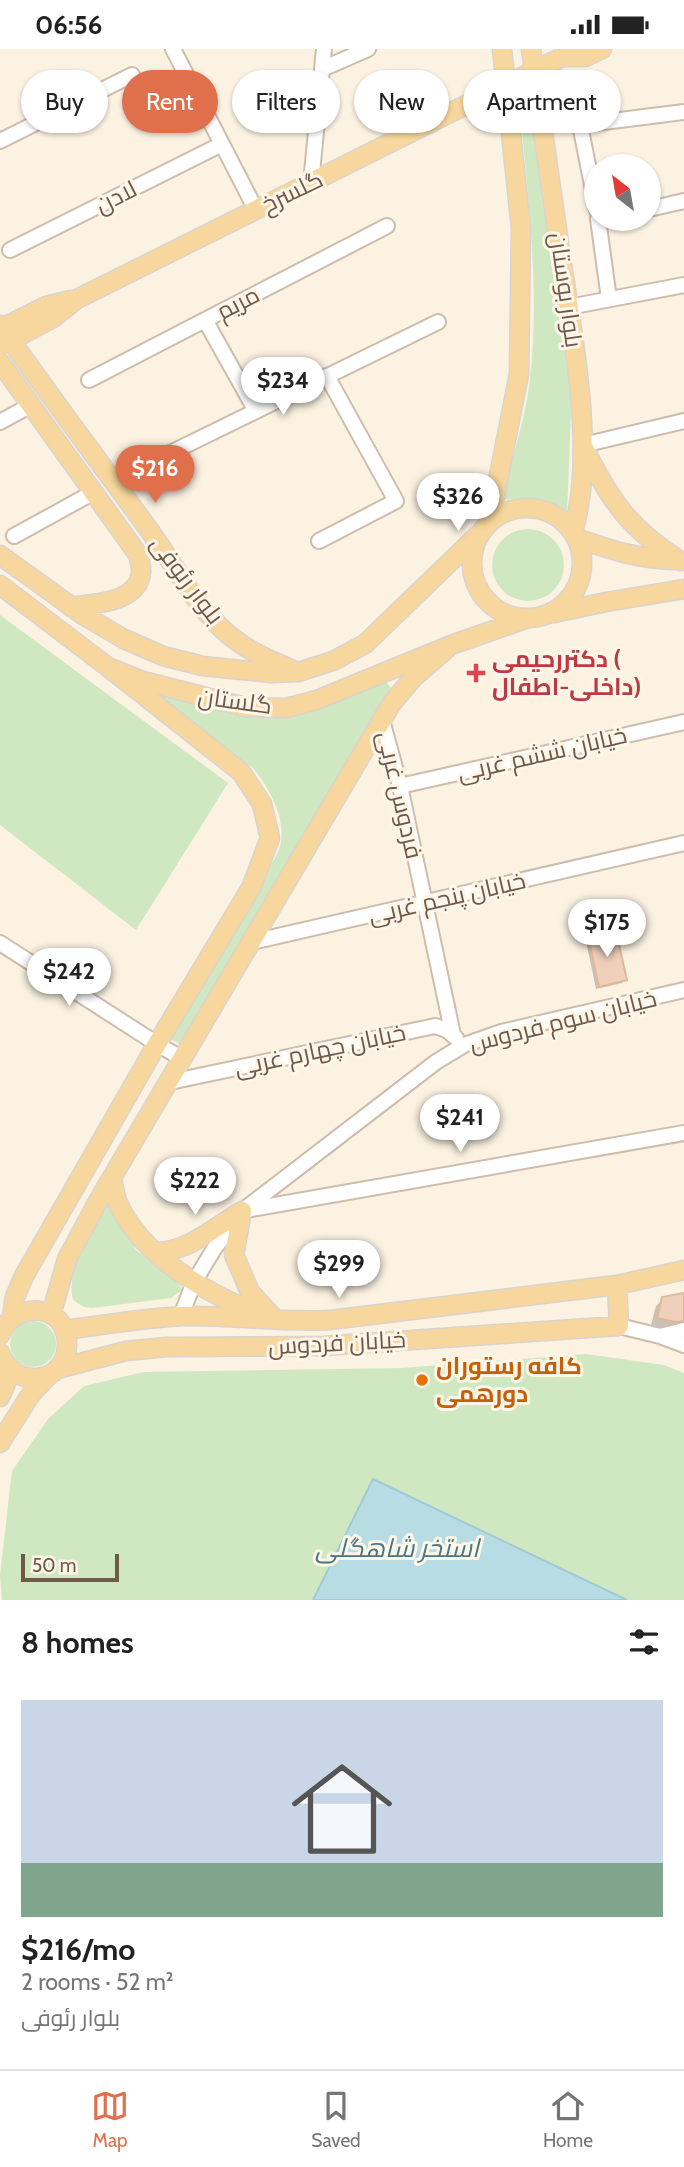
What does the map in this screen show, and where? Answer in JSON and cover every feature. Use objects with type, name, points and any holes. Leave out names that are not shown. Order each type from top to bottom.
[{"type":"main road","name":"بلوار بوستان","points":[[502,49],[505,70]]},
{"type":"main road","name":"بلوار بوستان","points":[[531,49],[534,70]]},
{"type":"main road","name":"گلسرخ","points":[[536,70],[572,54],[601,49]]},
{"type":"main road","name":"گلسرخ","points":[[3,334],[463,106]]},
{"type":"main road","name":"بلوار بوستان","points":[[484,528],[519,374],[521,229],[512,133]]},
{"type":"main road","name":"بلوار بوستان","points":[[543,133],[569,307],[583,445],[575,535]]},
{"type":"main road","name":"بلوار رئوفی","points":[[3,334],[201,605],[239,643],[262,657],[298,672]]},
{"type":"main road","name":"بلوار رئوفی","points":[[0,362],[138,556],[141,573],[135,585],[125,595],[112,601],[71,607]]},
{"type":"main road","points":[[583,445],[616,505],[638,530],[682,560]]},
{"type":"main road","points":[[94,492],[113,481]]},
{"type":"main road","points":[[682,560],[654,560],[615,552],[575,535],[556,516],[534,507],[518,507],[503,512],[484,528],[472,550],[471,566],[479,590],[495,609],[511,616],[535,617],[684,589]]},
{"type":"main road","name":"گلستان","points":[[0,555],[71,607],[124,639],[163,656],[203,666],[271,673],[298,672],[333,661],[366,644],[484,528]]},
{"type":"main road","points":[[535,617],[558,609],[570,598],[578,585],[582,553],[575,535]]},
{"type":"main road","name":"گلستان","points":[[0,585],[108,667],[143,681],[245,707],[286,708],[317,700],[451,645],[535,617]]},
{"type":"main road","points":[[51,1315],[67,1259],[392,703],[414,677],[451,645]]},
{"type":"main road","points":[[4,1325],[24,1276],[156,1044],[251,888],[270,838],[262,804],[241,772],[108,667]]},
{"type":"main road","points":[[112,1179],[119,1205],[138,1233],[167,1263],[229,1303],[278,1321]]},
{"type":"main road","points":[[157,1252],[169,1252],[191,1243],[242,1210]]},
{"type":"main road","points":[[242,1210],[234,1255],[250,1292],[278,1321]]},
{"type":"main road","name":"خیابان فردوس","points":[[64,1330],[181,1316],[234,1316],[278,1321],[330,1320],[617,1285],[684,1270]]},
{"type":"main road","points":[[617,1285],[619,1326]]},
{"type":"main road","points":[[0,1443],[30,1394],[53,1372],[67,1350],[64,1330],[51,1315],[31,1310],[4,1325]]},
{"type":"main road","name":"خیابان فردوس","points":[[2,1358],[19,1376],[39,1378],[126,1351],[167,1347],[323,1346],[619,1326]]},
{"type":"main road","points":[[0,1397],[6,1383],[2,1358]]},
{"type":"street","points":[[173,49],[256,210]]},
{"type":"street","points":[[311,183],[324,49]]},
{"type":"street","points":[[322,69],[368,49]]},
{"type":"street","points":[[0,141],[122,80]]},
{"type":"street","points":[[587,154],[580,125],[684,112]]},
{"type":"street","name":"لادن","points":[[10,250],[222,144]]},
{"type":"street","points":[[662,206],[684,201]]},
{"type":"street","name":"مریم","points":[[89,380],[387,226]]},
{"type":"street","points":[[602,231],[609,299]]},
{"type":"street","points":[[569,307],[684,285]]},
{"type":"street","points":[[205,320],[256,411]]},
{"type":"street","points":[[113,481],[438,322]]},
{"type":"street","points":[[318,541],[396,501],[327,376]]},
{"type":"street","points":[[0,422],[31,405]]},
{"type":"street","points":[[583,445],[684,421]]},
{"type":"street","points":[[14,536],[94,492]]},
{"type":"street","name":"فردوس غربی","points":[[382,720],[400,786],[458,1040]]},
{"type":"street","name":"خیابان ششم غربی","points":[[400,786],[684,722]]},
{"type":"street","name":"خیابان پنجم غربی","points":[[252,942],[684,843]]},
{"type":"street","points":[[0,943],[183,1059]]},
{"type":"street","name":"خیابان سوم فردوس","points":[[181,1316],[194,1282],[242,1210],[427,1068],[458,1040],[684,990]]},
{"type":"street","name":"خیابان چهارم غربی","points":[[170,1082],[435,1026],[447,1030],[458,1040]]},
{"type":"street","points":[[242,1210],[684,1133]]},
{"type":"street","points":[[619,1326],[684,1345]]},
{"type":"street","points":[[660,1336],[684,1330]]},
{"type":"green space","points":[[522,133],[535,133],[572,387],[567,515],[535,502],[501,499],[518,439],[530,379],[534,312]]},
{"type":"green space","points":[[535,529],[554,539],[562,551],[562,579],[554,591],[542,599],[521,601],[502,591],[494,579],[492,558],[502,539],[514,531]]},
{"type":"green space","points":[[0,615],[228,783],[136,930],[0,825]]},
{"type":"green space","points":[[380,681],[391,688],[390,695],[180,1044],[172,1040],[171,1037],[230,940],[276,856],[282,832],[274,803],[253,768],[146,687],[186,701],[233,711]]},
{"type":"green space","points":[[110,1198],[136,1250],[179,1284],[182,1290],[171,1298],[93,1308],[84,1307],[73,1300],[71,1288],[77,1261]]},
{"type":"green space","points":[[33,1321],[49,1328],[56,1344],[49,1360],[33,1367],[17,1360],[10,1344],[17,1328]]},
{"type":"green space","points":[[586,1354],[664,1365],[684,1373],[684,1600],[2,1600],[0,1575],[12,1471],[48,1419],[84,1386],[144,1372],[401,1368]]},
{"type":"water","name":"استخر شاهگلی","points":[[373,1479],[627,1600],[313,1600]]},
{"type":"building","points":[[616,931],[627,980],[599,987],[588,936]]},
{"type":"building","points":[[684,1293],[684,1321],[657,1318],[662,1297]]},
{"type":"place","name":"دکتررحیمی ( داخلی-اطفال)","points":[[476,673]]},
{"type":"place","name":"کافه رستوران دورهمی","points":[[422,1380]]}]
